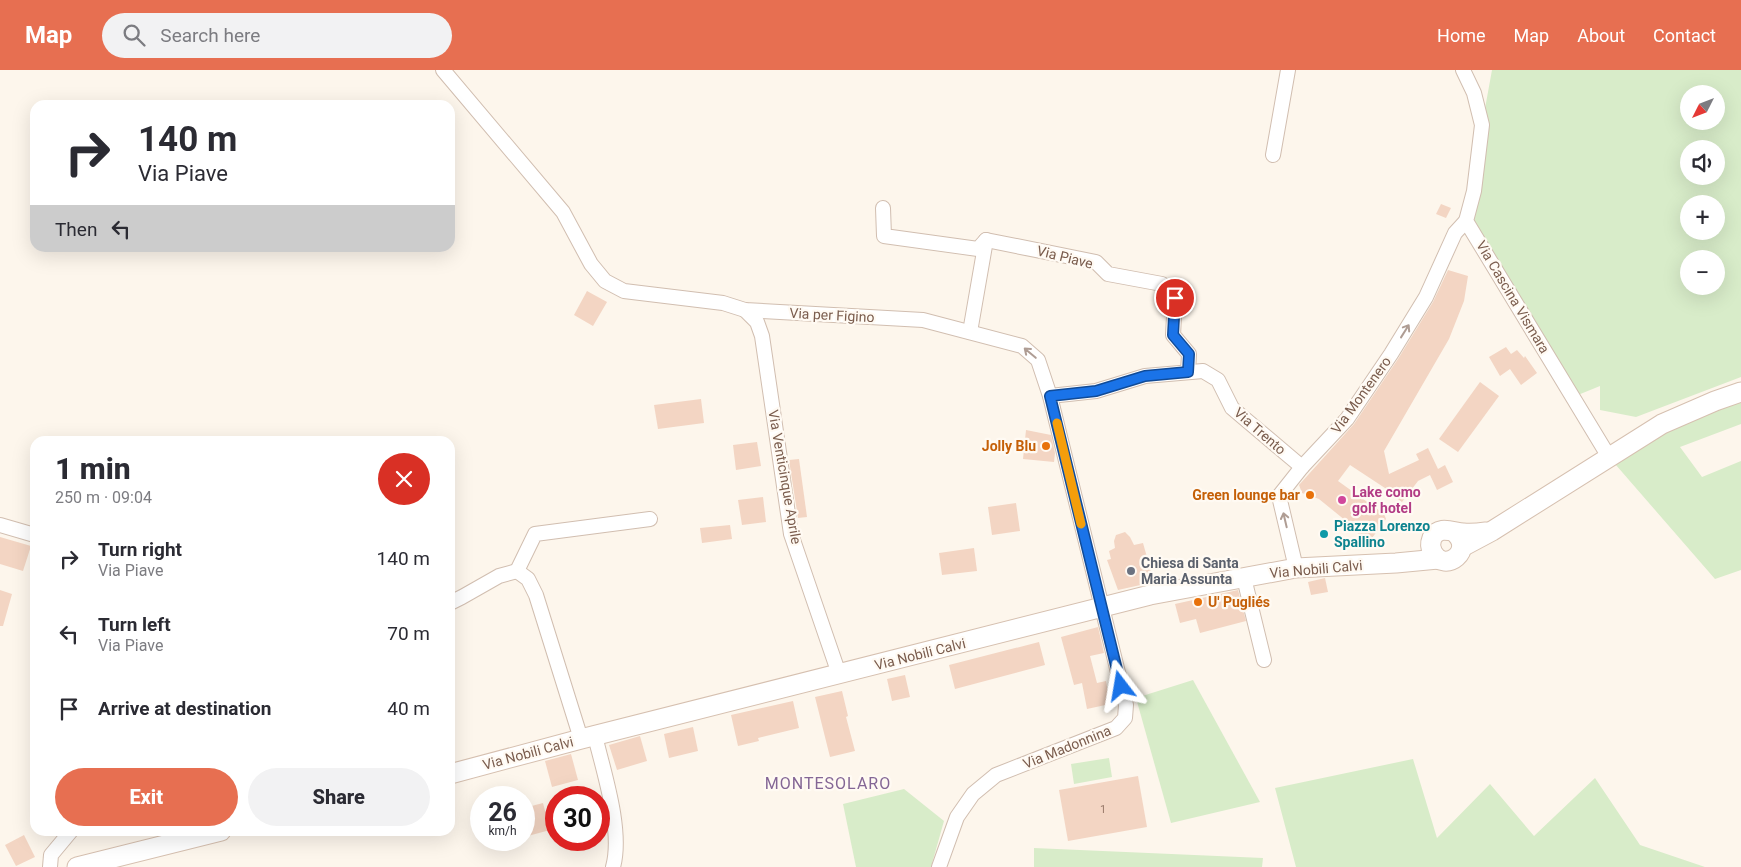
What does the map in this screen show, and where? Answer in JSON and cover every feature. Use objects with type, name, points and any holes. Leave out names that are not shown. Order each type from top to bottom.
[{"type":"main road","points":[[1396,563],[1442,530],[1458,540],[1492,531],[1662,424],[1741,392]]},
{"type":"main road","points":[[1432,539],[1431,551],[1438,559],[1446,561],[1453,560],[1460,554],[1458,540]]},
{"type":"main road","name":"Via Nobili Calvi","points":[[455,773],[588,737],[1150,595],[1296,568],[1438,559]]},
{"type":"main road","points":[[77,867],[201,836]]},
{"type":"street","name":"Via per Figino","points":[[443,70],[563,212],[591,264],[605,281],[624,291],[723,303],[745,310],[923,320],[970,332],[1022,346],[1038,360],[1050,396]]},
{"type":"street","points":[[1273,155],[1288,70]]},
{"type":"street","points":[[1463,70],[1474,93],[1482,125],[1474,191],[1466,221]]},
{"type":"street","points":[[883,208],[884,236],[978,249],[986,240]]},
{"type":"street","name":"Via Cascina Vismara","points":[[1466,221],[1609,457]]},
{"type":"street","name":"Via Montenero","points":[[1296,568],[1279,496],[1302,467],[1347,419],[1391,354],[1426,297],[1455,233],[1466,221]]},
{"type":"street","points":[[970,332],[986,240]]},
{"type":"street","name":"Via Piave","points":[[986,240],[1096,262],[1108,274],[1162,284],[1175,298],[1173,335],[1189,354],[1188,372]]},
{"type":"street","name":"Via Venticinque Aprile","points":[[745,310],[757,322],[762,336],[791,534],[839,674]]},
{"type":"street","name":"Via Trento","points":[[1188,372],[1203,371],[1218,380],[1232,408],[1302,467]]},
{"type":"street","points":[[1050,396],[1096,391],[1145,376],[1188,372]]},
{"type":"street","name":"Via Madonnina","points":[[939,867],[957,817],[973,794],[996,775],[1116,728],[1124,718],[1126,705],[1050,396]]},
{"type":"street","points":[[455,600],[499,576],[517,571],[535,534],[650,519]]},
{"type":"street","points":[[0,525],[30,534]]},
{"type":"street","points":[[517,571],[528,579],[536,595],[611,806],[616,854],[612,867]]},
{"type":"street","points":[[1244,578],[1264,660]]},
{"type":"street","points":[[50,867],[51,855],[67,836]]},
{"type":"green space","points":[[1492,70],[1741,70],[1741,377],[1636,417],[1600,410],[1600,386],[1573,397],[1469,215]]},
{"type":"green space","points":[[1741,392],[1741,424],[1680,447],[1702,477],[1741,461],[1741,570],[1715,579],[1609,457]]},
{"type":"green space","points":[[1193,680],[1260,802],[1171,823],[1136,698]]},
{"type":"green space","points":[[1109,758],[1112,777],[1074,784],[1071,764]]},
{"type":"green space","points":[[1413,759],[1437,838],[1490,784],[1534,836],[1595,778],[1640,845],[1705,867],[1296,867],[1275,788]]},
{"type":"green space","points":[[904,789],[944,821],[931,867],[856,867],[843,804]]},
{"type":"green space","points":[[1034,848],[1263,858],[1262,867],[1034,867]]},
{"type":"building","points":[[1441,204],[1451,208],[1446,218],[1436,214]]},
{"type":"building","points":[[1448,270],[1468,276],[1464,301],[1449,339],[1384,451],[1389,474],[1419,460],[1416,454],[1428,448],[1438,469],[1445,465],[1453,482],[1437,490],[1430,475],[1418,481],[1402,502],[1388,490],[1350,465],[1338,481],[1384,514],[1386,519],[1372,538],[1360,536],[1351,525],[1319,499],[1302,493],[1299,485],[1354,424],[1398,359],[1433,302]]},
{"type":"building","points":[[587,291],[607,302],[593,326],[574,315]]},
{"type":"building","points":[[1506,347],[1511,354],[1517,350],[1524,358],[1525,356],[1537,373],[1521,385],[1510,369],[1500,376],[1489,357]]},
{"type":"building","points":[[1480,382],[1499,396],[1458,452],[1439,439]]},
{"type":"building","points":[[701,399],[704,423],[658,429],[654,405]]},
{"type":"building","name":"Jolly Blu","points":[[1026,430],[1051,435],[1055,453],[1054,462],[1023,459]]},
{"type":"building","points":[[757,442],[761,466],[736,470],[733,445]]},
{"type":"building","points":[[799,459],[807,517],[798,518],[789,460]]},
{"type":"building","points":[[763,497],[766,522],[742,525],[738,500]]},
{"type":"building","points":[[1016,503],[1020,531],[992,535],[988,507]]},
{"type":"building","points":[[730,525],[732,539],[702,543],[700,528]]},
{"type":"building","name":"Chiesa di Santa Maria Assunta","points":[[1125,532],[1134,545],[1143,543],[1154,582],[1118,590],[1107,560],[1111,559],[1109,551],[1115,548],[1114,541],[1116,535]]},
{"type":"building","points":[[0,537],[30,546],[23,571],[0,564]]},
{"type":"building","points":[[974,548],[977,571],[942,575],[939,553]]},
{"type":"building","points":[[1325,578],[1328,592],[1311,595],[1308,582]]},
{"type":"building","points":[[0,590],[12,594],[3,626],[0,626]]},
{"type":"building","points":[[1238,590],[1246,621],[1200,633],[1196,619],[1180,623],[1175,604]]},
{"type":"building","points":[[1098,627],[1104,653],[1090,656],[1097,683],[1106,681],[1110,704],[1087,709],[1082,683],[1074,685],[1061,637]]},
{"type":"building","points":[[1039,642],[1045,665],[955,689],[949,665]]},
{"type":"building","points":[[905,675],[910,697],[892,701],[887,679]]},
{"type":"building","points":[[842,691],[848,716],[846,717],[855,751],[830,757],[815,697]]},
{"type":"building","points":[[793,701],[799,728],[758,738],[759,741],[738,746],[731,715]]},
{"type":"building","points":[[693,727],[698,751],[669,758],[664,734]]},
{"type":"building","points":[[640,736],[647,761],[617,770],[609,745]]},
{"type":"building","points":[[571,754],[578,780],[552,786],[545,761]]},
{"type":"building","points":[[1138,776],[1147,827],[1068,841],[1059,790]]},
{"type":"building","points":[[543,803],[545,831],[535,834],[535,805]]},
{"type":"building","points":[[24,835],[35,857],[16,866],[5,845]]},
{"type":"slow traffic","points":[[1057,423],[1081,524]]},
{"type":"place","name":"Jolly Blu","points":[[1046,446]]},
{"type":"place","name":"Green lounge bar","points":[[1310,495]]},
{"type":"place","name":"Lake como golf hotel","points":[[1342,500]]},
{"type":"place","name":"Piazza Lorenzo Spallino","points":[[1324,534]]},
{"type":"place","name":"Chiesa di Santa Maria Assunta","points":[[1131,571]]},
{"type":"place","name":"U' Pugliés","points":[[1198,602]]},
{"type":"district","name":"MONTESOLARO","points":[[828,783]]},
{"type":"route","points":[[1121,686],[1050,396],[1096,391],[1145,376],[1188,372],[1189,354],[1173,335],[1175,298]]}]
